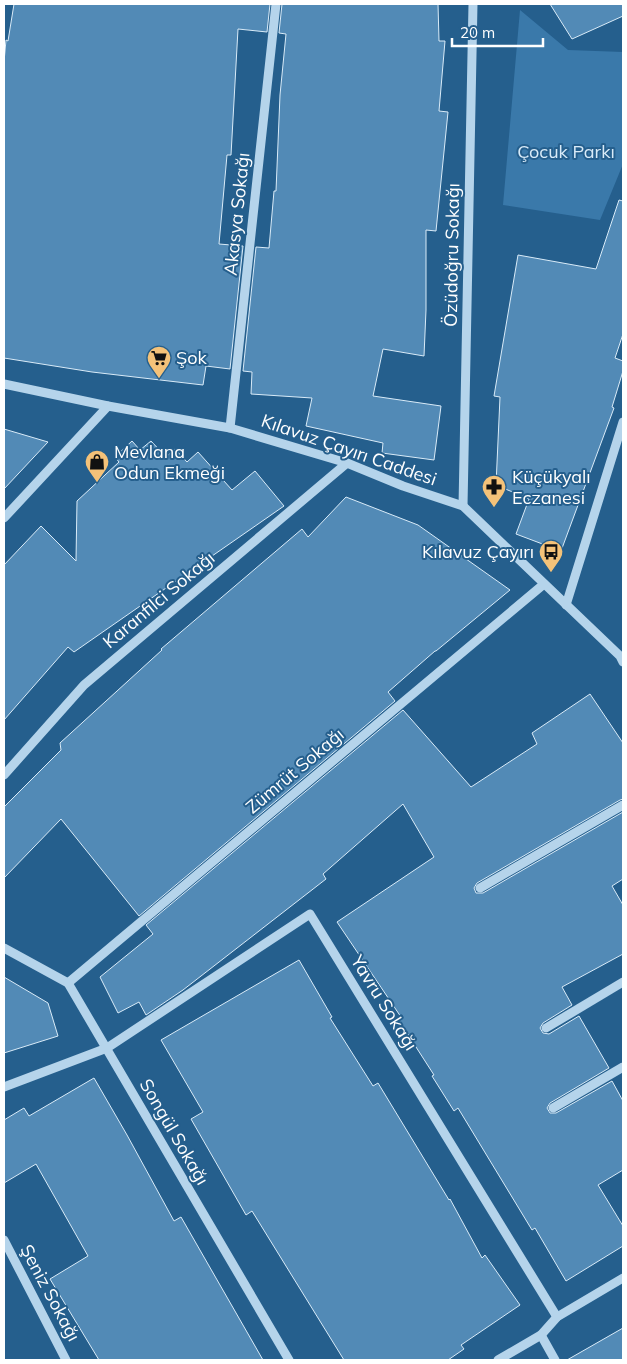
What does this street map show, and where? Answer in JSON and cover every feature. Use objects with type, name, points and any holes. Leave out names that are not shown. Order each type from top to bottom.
[{"type":"street","name":"Akasya Sokağı","points":[[230,428],[276,4]]},
{"type":"street","name":"Özüdoğru Sokağı","points":[[463,506],[473,4]]},
{"type":"street","name":"Kılavuz Çayırı Caddesi","points":[[4,384],[108,406],[230,428],[347,463],[403,486],[463,506],[622,657]]},
{"type":"street","points":[[4,518],[108,406]]},
{"type":"street","points":[[566,605],[623,422]]},
{"type":"street","name":"Karanfilci Sokağı","points":[[4,775],[84,685],[347,463]]},
{"type":"street","name":"Zümrüt Sokağı","points":[[68,983],[544,584]]},
{"type":"street","points":[[480,888],[623,805]]},
{"type":"street","name":"Yavru Sokağı","points":[[107,1048],[310,914],[557,1316]]},
{"type":"street","points":[[4,948],[68,983]]},
{"type":"street","points":[[546,1028],[623,982]]},
{"type":"street","name":"Songül Sokağı","points":[[68,983],[289,1360]]},
{"type":"street","points":[[4,1087],[107,1048]]},
{"type":"street","points":[[553,1108],[623,1067]]},
{"type":"street","name":"Şeniz Sokağı","points":[[4,1240],[66,1360]]},
{"type":"street","points":[[498,1360],[541,1335],[557,1316],[623,1278]]},
{"type":"street","points":[[541,1335],[555,1360]]},
{"type":"green space","name":"Çocuk Parkı","points":[[520,10],[568,50],[623,52],[623,164],[600,220],[503,205]]},
{"type":"building","points":[[14,4],[270,4],[267,32],[238,29],[231,155],[227,155],[219,244],[243,246],[230,369],[206,366],[203,385],[92,372],[4,358],[4,62],[6,40],[8,41]]},
{"type":"building","points":[[282,4],[438,4],[439,41],[445,41],[439,111],[448,112],[436,231],[426,230],[424,356],[383,349],[373,396],[441,406],[434,460],[382,453],[383,443],[306,426],[312,398],[251,394],[252,372],[243,371],[256,247],[269,248],[274,191],[276,191],[280,95],[286,34],[279,33]]},
{"type":"building","points":[[550,4],[623,4],[623,16],[572,39]]},
{"type":"building","points":[[619,200],[623,201],[623,334],[615,358],[623,361],[623,371],[612,407],[614,408],[561,551],[516,534],[529,499],[496,485],[500,397],[494,396],[518,255],[596,269]]},
{"type":"building","points":[[4,429],[48,442],[4,489]]},
{"type":"building","points":[[132,441],[140,450],[151,441],[166,457],[175,449],[187,462],[198,452],[232,490],[255,471],[284,506],[74,652],[68,647],[4,720],[4,565],[41,526],[76,561],[77,501],[119,462],[115,457]]},
{"type":"building","points":[[346,497],[418,525],[510,590],[388,692],[395,701],[139,916],[61,819],[4,878],[4,807],[61,750],[60,743],[161,649],[302,529],[308,537]]},
{"type":"building","points":[[590,694],[623,743],[623,799],[477,883],[474,888],[476,893],[483,893],[623,812],[623,879],[612,886],[623,905],[623,954],[562,987],[572,1005],[543,1023],[540,1028],[543,1033],[549,1034],[579,1016],[609,1068],[550,1103],[547,1108],[550,1113],[556,1113],[612,1081],[623,1101],[623,1170],[598,1185],[623,1226],[623,1246],[566,1281],[535,1228],[532,1230],[458,1108],[454,1111],[432,1076],[434,1075],[398,1019],[401,1017],[337,922],[434,857],[403,804],[323,874],[326,879],[183,990],[146,1015],[139,1002],[118,1013],[100,977],[153,934],[146,925],[403,710],[471,787],[537,744],[532,733]]},
{"type":"building","points":[[299,960],[332,1017],[330,1018],[373,1086],[378,1083],[450,1199],[482,1258],[485,1255],[520,1305],[461,1345],[464,1349],[448,1360],[344,1360],[252,1211],[246,1215],[191,1119],[203,1112],[161,1040]]},
{"type":"building","points":[[4,977],[48,1003],[58,1036],[4,1053]]},
{"type":"building","points":[[94,1078],[174,1221],[181,1217],[263,1360],[99,1360],[50,1279],[88,1256],[36,1164],[4,1183],[4,1120],[24,1108],[29,1116]]},
{"type":"building","points":[[623,1328],[623,1360],[567,1360]]},
{"type":"place","name":"Şok","points":[[159,379]]},
{"type":"place","name":"Mevlana Odun Ekmeği","points":[[97,483]]},
{"type":"place","name":"Küçükyalı Eczanesi","points":[[494,508]]},
{"type":"place","name":"Kılavuz Çayırı","points":[[551,573]]}]
